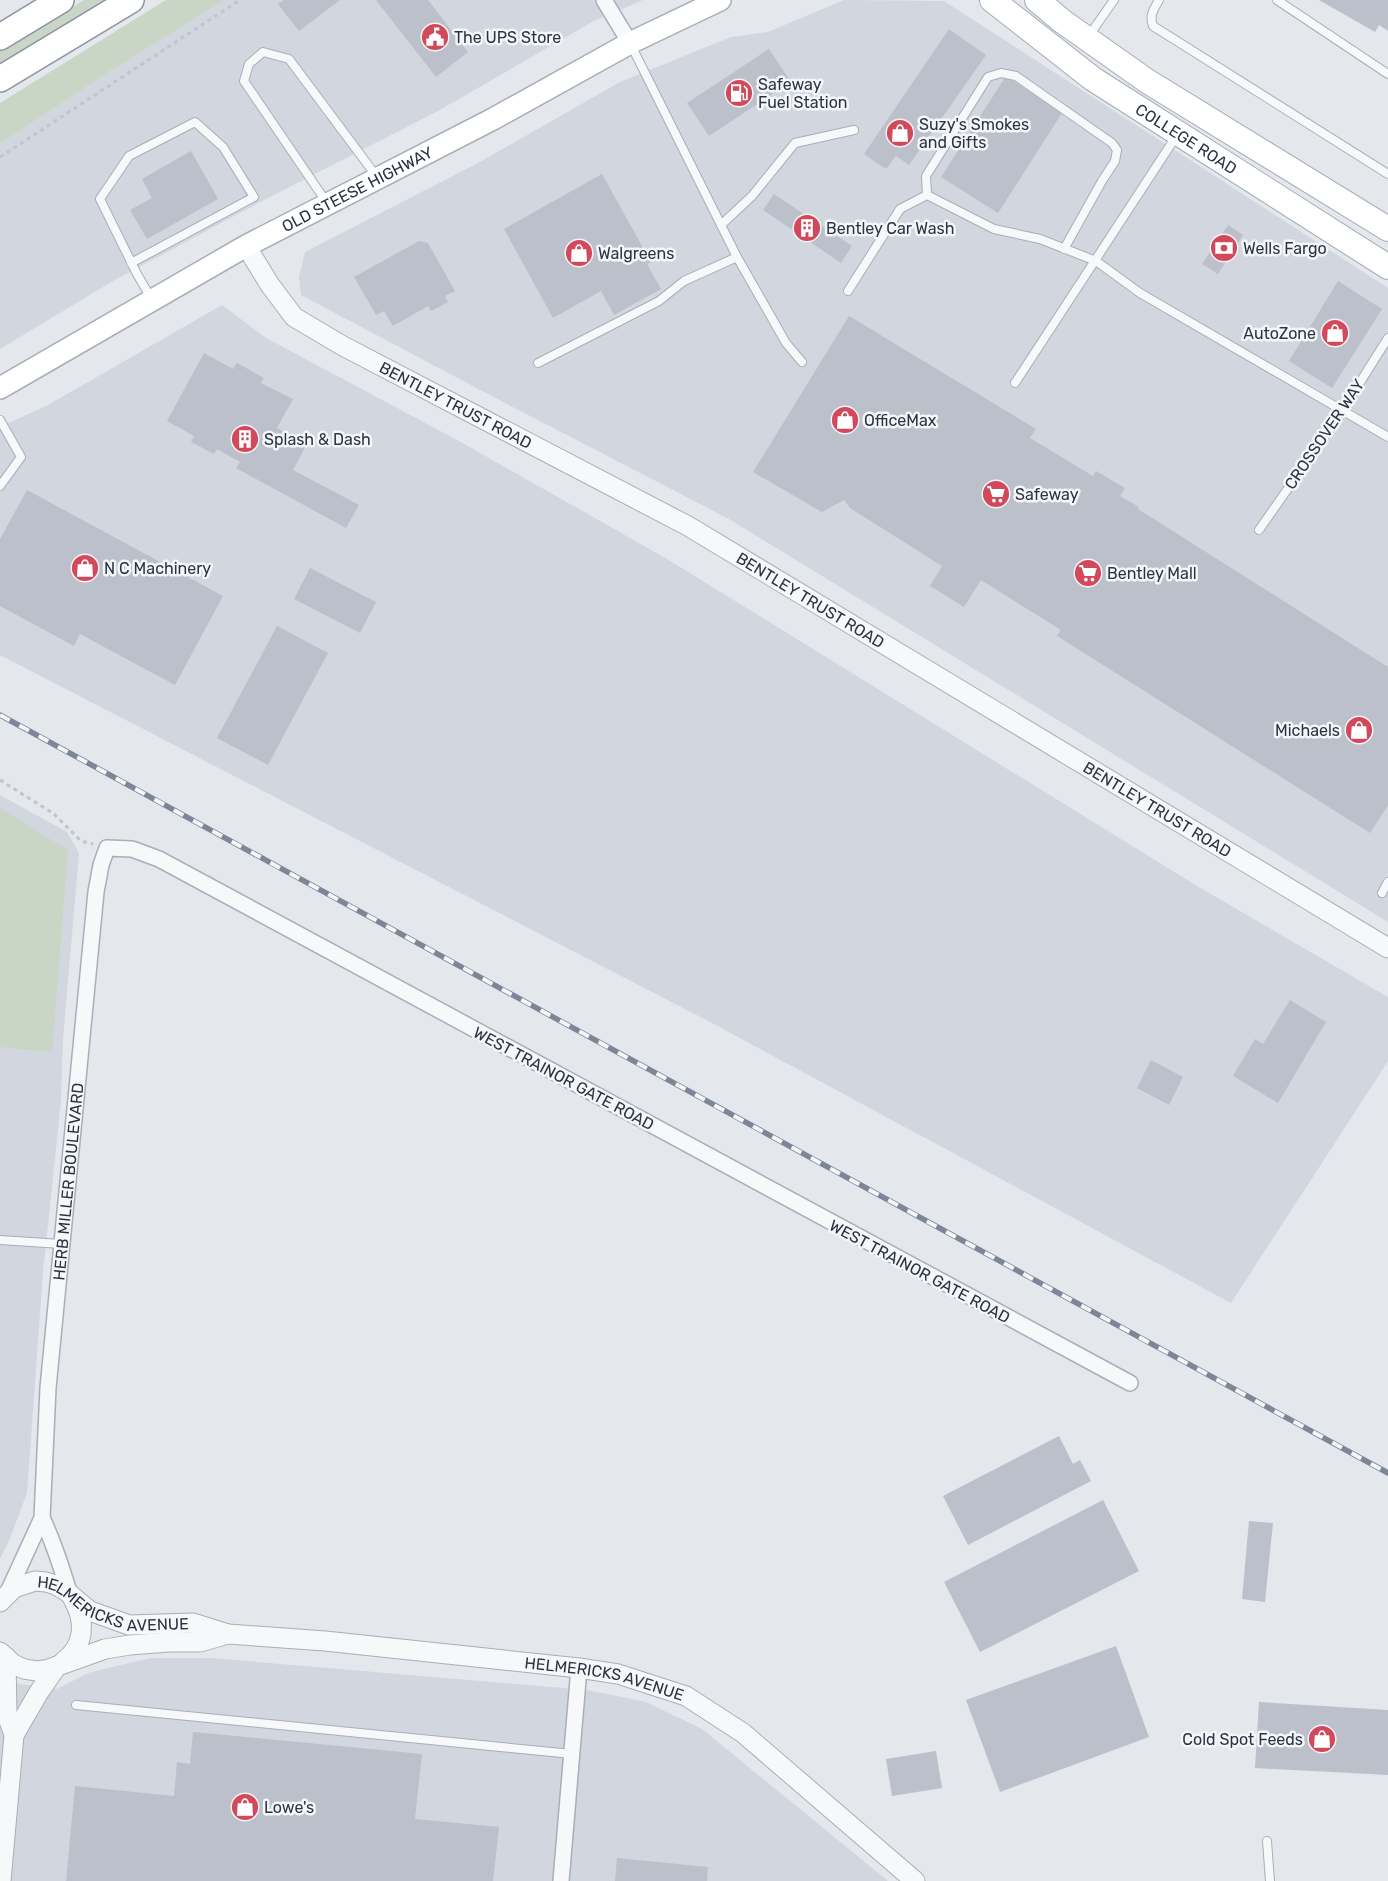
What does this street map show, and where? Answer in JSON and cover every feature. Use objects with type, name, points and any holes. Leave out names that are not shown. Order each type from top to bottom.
[{"type":"highway","points":[[0,37],[60,0]]},
{"type":"highway","points":[[0,80],[131,0]]},
{"type":"main road","name":"COLLEGE ROAD","points":[[992,0],[1093,79],[1388,267]]},
{"type":"main road","name":"COLLEGE ROAD","points":[[1037,0],[1062,21],[1147,81],[1388,229]]},
{"type":"main road","points":[[1046,0],[1062,21]]},
{"type":"main road","name":"OLD STEESE HIGHWAY","points":[[0,388],[246,246],[493,120],[630,44],[717,1]]},
{"type":"street","points":[[604,0],[630,44]]},
{"type":"street","name":"BENTLEY TRUST ROAD","points":[[246,246],[270,286],[294,317],[344,346],[688,526],[1388,948]]},
{"type":"street","name":"HERB MILLER BOULEVARD","points":[[4,1596],[42,1518],[48,1388],[61,1244],[96,892],[101,865],[107,848]]},
{"type":"street","name":"WEST TRAINOR GATE ROAD","points":[[107,848],[132,849],[159,859],[1130,1383]]},
{"type":"street","name":"HERB MILLER BOULEVARD","points":[[1,1881],[5,1796],[14,1735],[38,1692],[59,1665],[76,1650],[82,1629],[79,1608],[72,1597],[60,1566],[58,1555],[42,1518]]},
{"type":"street","name":"HELMERICKS AVENUE","points":[[4,1596],[24,1583],[35,1581],[56,1585],[90,1611],[129,1625],[193,1623],[228,1634],[580,1668],[618,1674],[686,1696],[743,1733],[915,1881]]},
{"type":"street","name":"HELMERICKS AVENUE","points":[[2,1654],[13,1664],[30,1670],[49,1670],[105,1649],[140,1644],[200,1642],[228,1634]]},
{"type":"street","name":"HERB MILLER BOULEVARD","points":[[2,1654],[7,1715],[14,1735]]},
{"type":"street","points":[[561,1881],[580,1668]]},
{"type":"lane","points":[[1087,38],[1114,0]]},
{"type":"lane","points":[[1159,0],[1151,13],[1153,26],[1388,174]]},
{"type":"lane","points":[[1277,0],[1388,74]]},
{"type":"lane","points":[[630,44],[737,257],[786,343],[802,362]]},
{"type":"lane","points":[[328,204],[244,81],[249,64],[263,52],[289,59],[378,179]]},
{"type":"lane","points":[[927,195],[926,176],[988,77],[1001,73],[1016,76],[1112,142],[1117,150],[1115,161],[1064,249]]},
{"type":"lane","points":[[131,263],[254,197],[223,148],[195,122],[129,156],[100,199],[131,263],[152,300]]},
{"type":"lane","points":[[721,225],[752,196],[795,143],[854,130]]},
{"type":"lane","points":[[1015,383],[1178,134]]},
{"type":"lane","points":[[927,195],[994,229],[1040,239],[1096,261],[1140,293],[1388,437]]},
{"type":"lane","points":[[848,291],[900,209],[927,195]]},
{"type":"lane","points":[[538,363],[659,301],[684,281],[737,257]]},
{"type":"lane","name":"CROSSOVER WAY","points":[[1259,530],[1342,411],[1388,338]]},
{"type":"lane","points":[[0,420],[21,457],[0,486]]},
{"type":"lane","points":[[1382,893],[1388,882]]},
{"type":"lane","points":[[0,1240],[61,1244]]},
{"type":"lane","points":[[76,1705],[572,1754]]},
{"type":"lane","points":[[1267,1842],[1270,1881]]},
{"type":"path","points":[[0,157],[240,0]]},
{"type":"path","points":[[0,780],[54,814],[81,841],[107,848]]},
{"type":"shaded area","points":[[225,0],[643,0],[592,22],[438,111],[262,201],[113,281],[0,349],[0,144],[112,70]]},
{"type":"shaded area","points":[[844,0],[944,1],[1388,288],[1388,922],[729,519],[301,295],[299,277],[305,252],[478,163],[620,82],[731,37],[768,32]]},
{"type":"shaded area","points":[[222,305],[266,338],[459,441],[667,559],[1197,886],[1388,997],[1388,1061],[1231,1303],[714,1024],[0,655],[0,427],[48,405]]},
{"type":"shaded area","points":[[0,795],[67,832],[79,853],[63,1039],[61,1101],[43,1272],[27,1493],[9,1541],[0,1559]]},
{"type":"shaded area","points":[[150,1658],[211,1658],[587,1690],[646,1702],[702,1729],[888,1881],[0,1881],[0,1681],[57,1689],[88,1673]]},
{"type":"green space","points":[[84,0],[107,0],[0,67],[0,51]]},
{"type":"green space","points":[[166,0],[225,0],[112,70],[0,144],[0,103]]},
{"type":"green space","points":[[0,808],[68,850],[52,1052],[0,1047]]},
{"type":"building","points":[[284,0],[340,0],[299,31],[278,4]]},
{"type":"building","points":[[376,0],[428,0],[468,52],[436,77]]},
{"type":"building","points":[[1319,0],[1388,0],[1388,31],[1379,25],[1375,32]]},
{"type":"building","points":[[949,29],[986,55],[909,165],[896,156],[886,169],[864,154]]},
{"type":"building","name":"Safeway Fuel Station","points":[[769,49],[791,82],[709,136],[687,103]]},
{"type":"building","points":[[1006,76],[1062,113],[998,213],[941,177]]},
{"type":"building","points":[[191,151],[218,199],[147,239],[130,210],[152,198],[142,179]]},
{"type":"building","points":[[602,174],[651,262],[647,264],[661,289],[614,315],[601,291],[553,318],[504,229]]},
{"type":"building","name":"Bentley Car Wash","points":[[774,194],[852,246],[841,263],[763,210]]},
{"type":"building","points":[[1228,225],[1243,235],[1218,274],[1202,264]]},
{"type":"building","points":[[419,241],[428,243],[455,291],[445,296],[448,302],[431,311],[428,306],[393,326],[384,311],[376,315],[354,277]]},
{"type":"building","points":[[1338,281],[1382,309],[1332,388],[1289,361]]},
{"type":"building","name":"Bentley Mall","points":[[849,316],[1036,429],[1030,438],[1093,476],[1096,471],[1125,488],[1120,496],[1139,507],[1138,509],[1388,667],[1388,805],[1370,833],[1057,636],[1061,630],[981,580],[964,607],[930,586],[942,566],[850,508],[844,500],[822,512],[753,472]]},
{"type":"building","name":"Splash & Dash","points":[[204,353],[233,369],[237,363],[264,378],[261,383],[293,399],[277,428],[307,444],[293,470],[359,505],[346,528],[236,468],[240,462],[217,449],[214,454],[191,442],[194,436],[167,421]]},
{"type":"building","name":"N C Machinery","points":[[27,490],[223,596],[175,685],[80,634],[74,646],[0,606],[0,539]]},
{"type":"building","points":[[310,568],[376,602],[360,633],[294,599]]},
{"type":"building","points":[[277,626],[328,653],[268,765],[217,738]]},
{"type":"building","points":[[1290,1000],[1326,1022],[1278,1103],[1233,1076],[1255,1039],[1263,1044]]},
{"type":"building","points":[[1151,1060],[1183,1077],[1169,1105],[1137,1088]]},
{"type":"building","points":[[1059,1436],[1073,1464],[1080,1460],[1091,1481],[968,1545],[943,1496]]},
{"type":"building","points":[[1103,1500],[1139,1571],[980,1652],[944,1582]]},
{"type":"building","points":[[1249,1521],[1273,1523],[1265,1602],[1242,1599]]},
{"type":"building","points":[[1116,1646],[1149,1737],[1000,1792],[966,1700]]},
{"type":"building","name":"Cold Spot Feeds","points":[[1259,1702],[1388,1710],[1388,1775],[1255,1768]]},
{"type":"building","name":"Lowe's","points":[[193,1732],[422,1754],[415,1819],[499,1827],[493,1881],[66,1881],[75,1786],[174,1796],[177,1762],[190,1764]]},
{"type":"building","points":[[936,1751],[942,1788],[892,1796],[886,1759]]},
{"type":"building","points":[[617,1858],[708,1867],[707,1881],[615,1881]]},
{"type":"railway","points":[[0,715],[1388,1473]]},
{"type":"place","name":"The UPS Store","points":[[435,37]]},
{"type":"place","name":"Safeway Fuel Station","points":[[739,93]]},
{"type":"place","name":"Suzy's Smokes and Gifts","points":[[900,133]]},
{"type":"place","name":"Bentley Car Wash","points":[[807,228]]},
{"type":"place","name":"Wells Fargo","points":[[1224,248]]},
{"type":"place","name":"Walgreens","points":[[579,253]]},
{"type":"place","name":"AutoZone","points":[[1335,333]]},
{"type":"place","name":"OfficeMax","points":[[845,420]]},
{"type":"place","name":"Splash & Dash","points":[[245,439]]},
{"type":"place","name":"Safeway","points":[[996,494]]},
{"type":"place","name":"N C Machinery","points":[[85,568]]},
{"type":"place","name":"Bentley Mall","points":[[1088,573]]},
{"type":"place","name":"Michaels","points":[[1359,730]]},
{"type":"place","name":"Cold Spot Feeds","points":[[1322,1739]]},
{"type":"place","name":"Lowe's","points":[[245,1807]]}]
